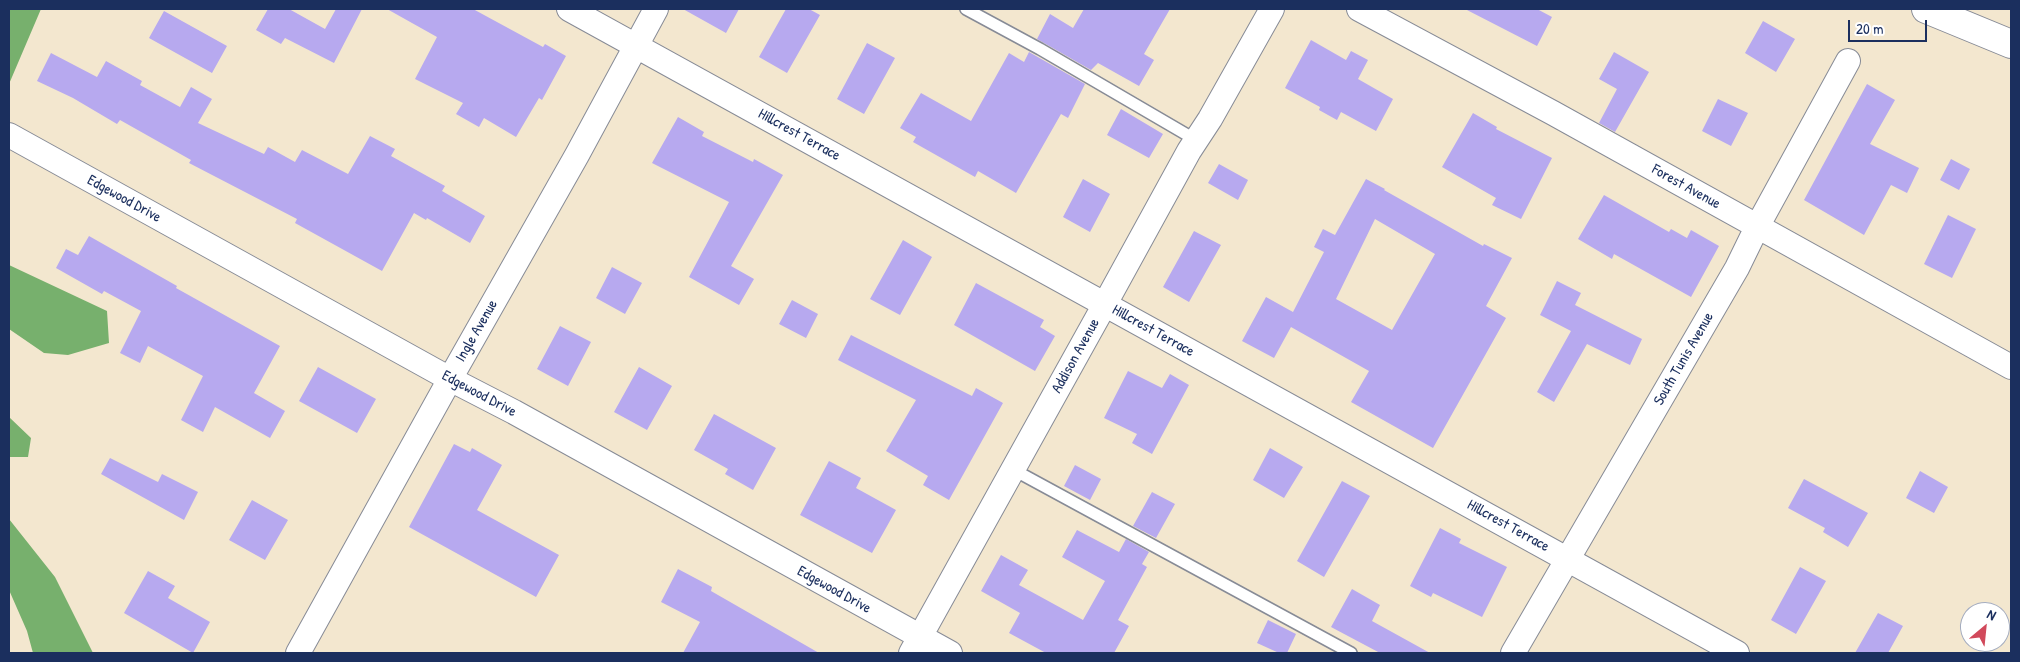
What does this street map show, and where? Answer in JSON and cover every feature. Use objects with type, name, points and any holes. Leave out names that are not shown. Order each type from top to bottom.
[{"type":"highway","points":[[1926,9],[2011,44]]},
{"type":"street","name":"Hillcrest Terrace","points":[[569,9],[1737,653]]},
{"type":"street","name":"Ingle Avenue","points":[[298,653],[577,155],[656,9]]},
{"type":"street","name":"Addison Avenue","points":[[915,645],[1014,470],[1133,251],[1272,9]]},
{"type":"street","name":"Forest Avenue","points":[[1359,9],[1554,114],[2011,367]]},
{"type":"street","name":"South Tunis Avenue","points":[[1513,653],[1732,276],[1848,61]]},
{"type":"street","name":"Edgewood Drive","points":[[9,136],[450,379],[514,412],[915,645],[950,653]]},
{"type":"lane","points":[[966,9],[1040,49],[1196,140]]},
{"type":"lane","points":[[1014,470],[1351,653]]},
{"type":"green space","points":[[9,9],[41,9],[9,84]]},
{"type":"green space","points":[[9,265],[107,311],[109,343],[68,355],[44,353],[9,329]]},
{"type":"green space","points":[[9,417],[31,438],[28,457],[9,457]]},
{"type":"green space","points":[[9,519],[55,577],[93,653],[33,653],[27,631],[9,590]]},
{"type":"building","points":[[268,9],[289,9],[325,29],[336,9],[362,9],[334,63],[285,38],[281,44],[256,30]]},
{"type":"building","points":[[387,9],[473,9],[543,47],[545,44],[566,56],[542,100],[539,98],[516,137],[484,118],[479,127],[456,114],[463,103],[415,79],[437,37]]},
{"type":"building","points":[[683,9],[739,9],[726,33]]},
{"type":"building","points":[[786,9],[809,9],[820,15],[787,73],[759,57]]},
{"type":"building","points":[[1084,9],[1170,9],[1144,54],[1154,60],[1139,86],[1098,63],[1091,70],[1037,39],[1050,14],[1073,28]]},
{"type":"building","points":[[1465,9],[1537,9],[1552,17],[1537,46]]},
{"type":"building","points":[[164,11],[227,46],[212,73],[149,38]]},
{"type":"building","points":[[1763,21],[1795,39],[1776,72],[1745,53]]},
{"type":"building","points":[[1311,40],[1346,60],[1351,51],[1368,60],[1358,79],[1393,99],[1376,131],[1341,112],[1337,120],[1319,110],[1320,107],[1285,88]]},
{"type":"building","points":[[867,43],[895,58],[864,114],[837,99]]},
{"type":"building","points":[[1029,52],[1085,84],[1068,118],[1061,114],[1016,193],[978,171],[975,177],[913,142],[916,137],[900,128],[921,93],[971,121],[1009,53],[1024,62]]},
{"type":"building","points":[[1614,52],[1649,72],[1615,132],[1599,123],[1617,89],[1599,79]]},
{"type":"building","points":[[51,53],[97,77],[106,61],[142,81],[140,85],[180,107],[191,87],[212,99],[198,123],[264,154],[268,147],[295,162],[302,150],[348,174],[370,136],[395,149],[391,156],[445,186],[442,191],[485,216],[470,243],[427,218],[426,220],[414,213],[382,271],[295,223],[297,219],[189,163],[191,160],[120,120],[117,124],[73,98],[37,81]]},
{"type":"building","points":[[1867,84],[1895,100],[1870,144],[1919,168],[1907,193],[1891,185],[1864,235],[1804,200]]},
{"type":"building","points":[[1718,99],[1748,113],[1731,146],[1702,131]]},
{"type":"building","points":[[1121,109],[1163,134],[1149,158],[1107,135]]},
{"type":"building","points":[[1473,113],[1497,127],[1496,129],[1552,158],[1521,219],[1492,205],[1496,198],[1442,167]]},
{"type":"building","points":[[678,117],[704,132],[702,136],[753,162],[754,159],[783,175],[731,266],[754,279],[739,305],[689,277],[729,202],[652,163]]},
{"type":"building","points":[[1951,159],[1970,169],[1959,190],[1940,180]]},
{"type":"building","points":[[1219,164],[1248,180],[1238,200],[1208,183]]},
{"type":"building","points":[[1083,179],[1110,194],[1090,232],[1063,217]]},
{"type":"building","points":[[1366,179],[1483,246],[1484,244],[1512,258],[1486,306],[1506,318],[1433,448],[1351,402],[1369,371],[1291,327],[1274,358],[1242,341],[1266,297],[1293,312],[1324,252],[1314,247],[1323,229],[1335,235]],"holes":[[[1375,219],[1435,254],[1392,330],[1336,299]]]},
{"type":"building","points":[[1604,195],[1669,232],[1671,229],[1687,238],[1691,230],[1719,246],[1691,297],[1614,254],[1612,259],[1578,239]]},
{"type":"building","points":[[1948,215],[1976,229],[1952,278],[1924,264]]},
{"type":"building","points":[[1194,231],[1221,245],[1189,302],[1163,287]]},
{"type":"building","points":[[89,236],[177,286],[176,288],[280,346],[254,393],[285,411],[270,438],[215,407],[203,432],[181,420],[203,376],[148,346],[140,363],[120,353],[141,311],[104,291],[102,294],[56,268],[66,249],[78,255]]},
{"type":"building","points":[[903,240],[932,257],[900,315],[870,299]]},
{"type":"building","points":[[612,267],[642,283],[625,314],[596,298]]},
{"type":"building","points":[[1557,281],[1581,293],[1575,305],[1642,339],[1630,365],[1587,344],[1554,402],[1537,392],[1571,331],[1540,315]]},
{"type":"building","points":[[976,283],[1044,320],[1040,327],[1055,336],[1035,371],[954,325]]},
{"type":"building","points":[[792,300],[818,314],[806,338],[779,324]]},
{"type":"building","points":[[560,326],[591,342],[568,386],[537,369]]},
{"type":"building","points":[[851,335],[972,396],[976,388],[1003,403],[949,500],[923,485],[928,476],[886,451],[916,400],[838,360]]},
{"type":"building","points":[[318,367],[376,399],[357,433],[299,401]]},
{"type":"building","points":[[639,367],[672,386],[647,430],[614,412]]},
{"type":"building","points":[[1128,371],[1162,388],[1170,374],[1189,385],[1152,454],[1132,443],[1137,434],[1104,418]]},
{"type":"building","points":[[714,414],[776,448],[753,490],[725,474],[728,469],[694,450]]},
{"type":"building","points":[[454,444],[470,452],[472,448],[502,465],[477,510],[559,555],[536,597],[409,527]]},
{"type":"building","points":[[1270,448],[1303,467],[1284,498],[1253,480]]},
{"type":"building","points":[[110,458],[158,482],[162,474],[198,492],[184,520],[101,474]]},
{"type":"building","points":[[829,461],[861,478],[856,488],[896,510],[872,553],[800,515]]},
{"type":"building","points":[[1075,465],[1101,479],[1090,500],[1064,486]]},
{"type":"building","points":[[1920,471],[1948,487],[1934,513],[1906,498]]},
{"type":"building","points":[[1804,479],[1868,513],[1848,547],[1823,532],[1825,528],[1788,508]]},
{"type":"building","points":[[1342,481],[1370,496],[1324,577],[1297,561]]},
{"type":"building","points":[[1152,492],[1175,504],[1156,538],[1133,526]]},
{"type":"building","points":[[252,500],[288,520],[265,560],[229,540]]},
{"type":"building","points":[[1440,528],[1461,539],[1459,543],[1507,567],[1482,617],[1433,593],[1431,597],[1410,586]]},
{"type":"building","points":[[1077,530],[1119,552],[1126,539],[1149,552],[1142,564],[1147,567],[1118,620],[1129,626],[1114,653],[1046,653],[1009,633],[1020,613],[981,591],[1001,555],[1028,570],[1019,585],[1083,620],[1105,581],[1062,557]]},
{"type":"building","points":[[1800,567],[1826,581],[1796,634],[1771,620]]},
{"type":"building","points":[[678,569],[712,587],[711,591],[819,653],[683,653],[700,622],[661,602]]},
{"type":"building","points":[[148,571],[175,586],[168,598],[210,622],[193,653],[124,613]]},
{"type":"building","points":[[1352,589],[1380,605],[1372,621],[1430,653],[1380,653],[1331,627]]},
{"type":"building","points":[[1878,613],[1903,626],[1888,653],[1855,653]]},
{"type":"building","points":[[1268,620],[1296,634],[1287,653],[1279,653],[1257,643]]}]
